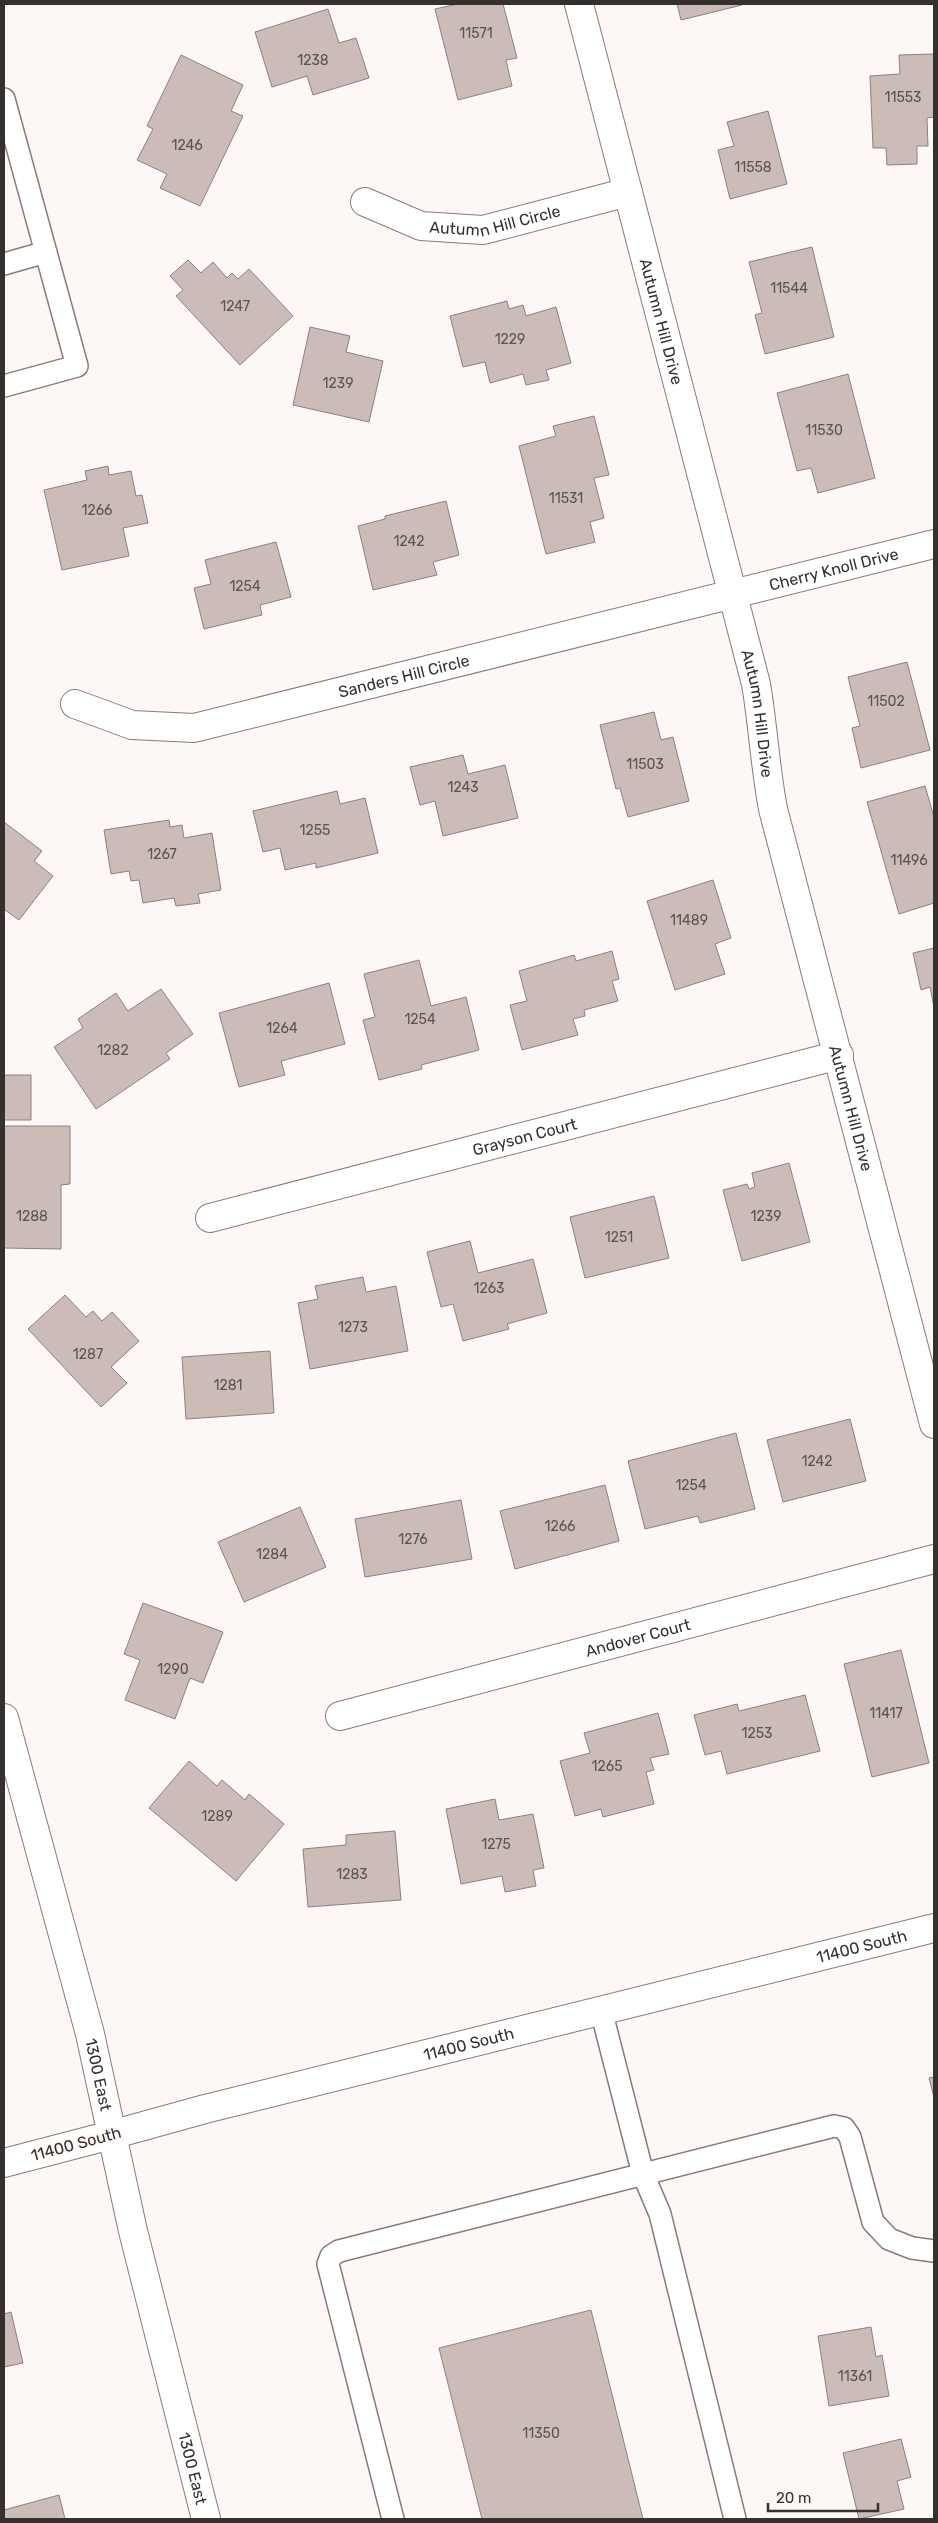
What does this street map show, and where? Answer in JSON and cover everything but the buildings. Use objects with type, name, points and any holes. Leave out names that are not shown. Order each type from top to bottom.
[{"type":"street","name":"Autumn Hill Drive","points":[[579,4],[734,594],[756,684],[763,726],[766,770],[773,809],[839,1055],[934,1424]]},
{"type":"street","name":"Autumn Hill Circle","points":[[364,202],[421,226],[482,230],[628,192]]},
{"type":"street","name":"Cherry Knoll Drive","points":[[734,594],[934,544]]},
{"type":"street","name":"Sanders Hill Circle","points":[[75,704],[132,725],[194,728],[734,594]]},
{"type":"street","name":"Grayson Court","points":[[210,1218],[839,1055]]},
{"type":"street","name":"Andover Court","points":[[340,1716],[934,1559]]},
{"type":"street","name":"1300 East","points":[[4,1718],[90,2034],[133,2231],[206,2519]]},
{"type":"street","name":"11400 South","points":[[4,2163],[205,2109],[934,1928]]},
{"type":"lane","points":[[4,99],[12,160],[46,252],[77,366],[4,386]]},
{"type":"lane","points":[[4,264],[46,252]]},
{"type":"lane","points":[[601,2010],[643,2174],[660,2214],[735,2519]]},
{"type":"lane","points":[[393,2519],[328,2264],[331,2256],[348,2248],[834,2126],[844,2128],[850,2137],[874,2222],[888,2239],[912,2248],[934,2251]]}]
